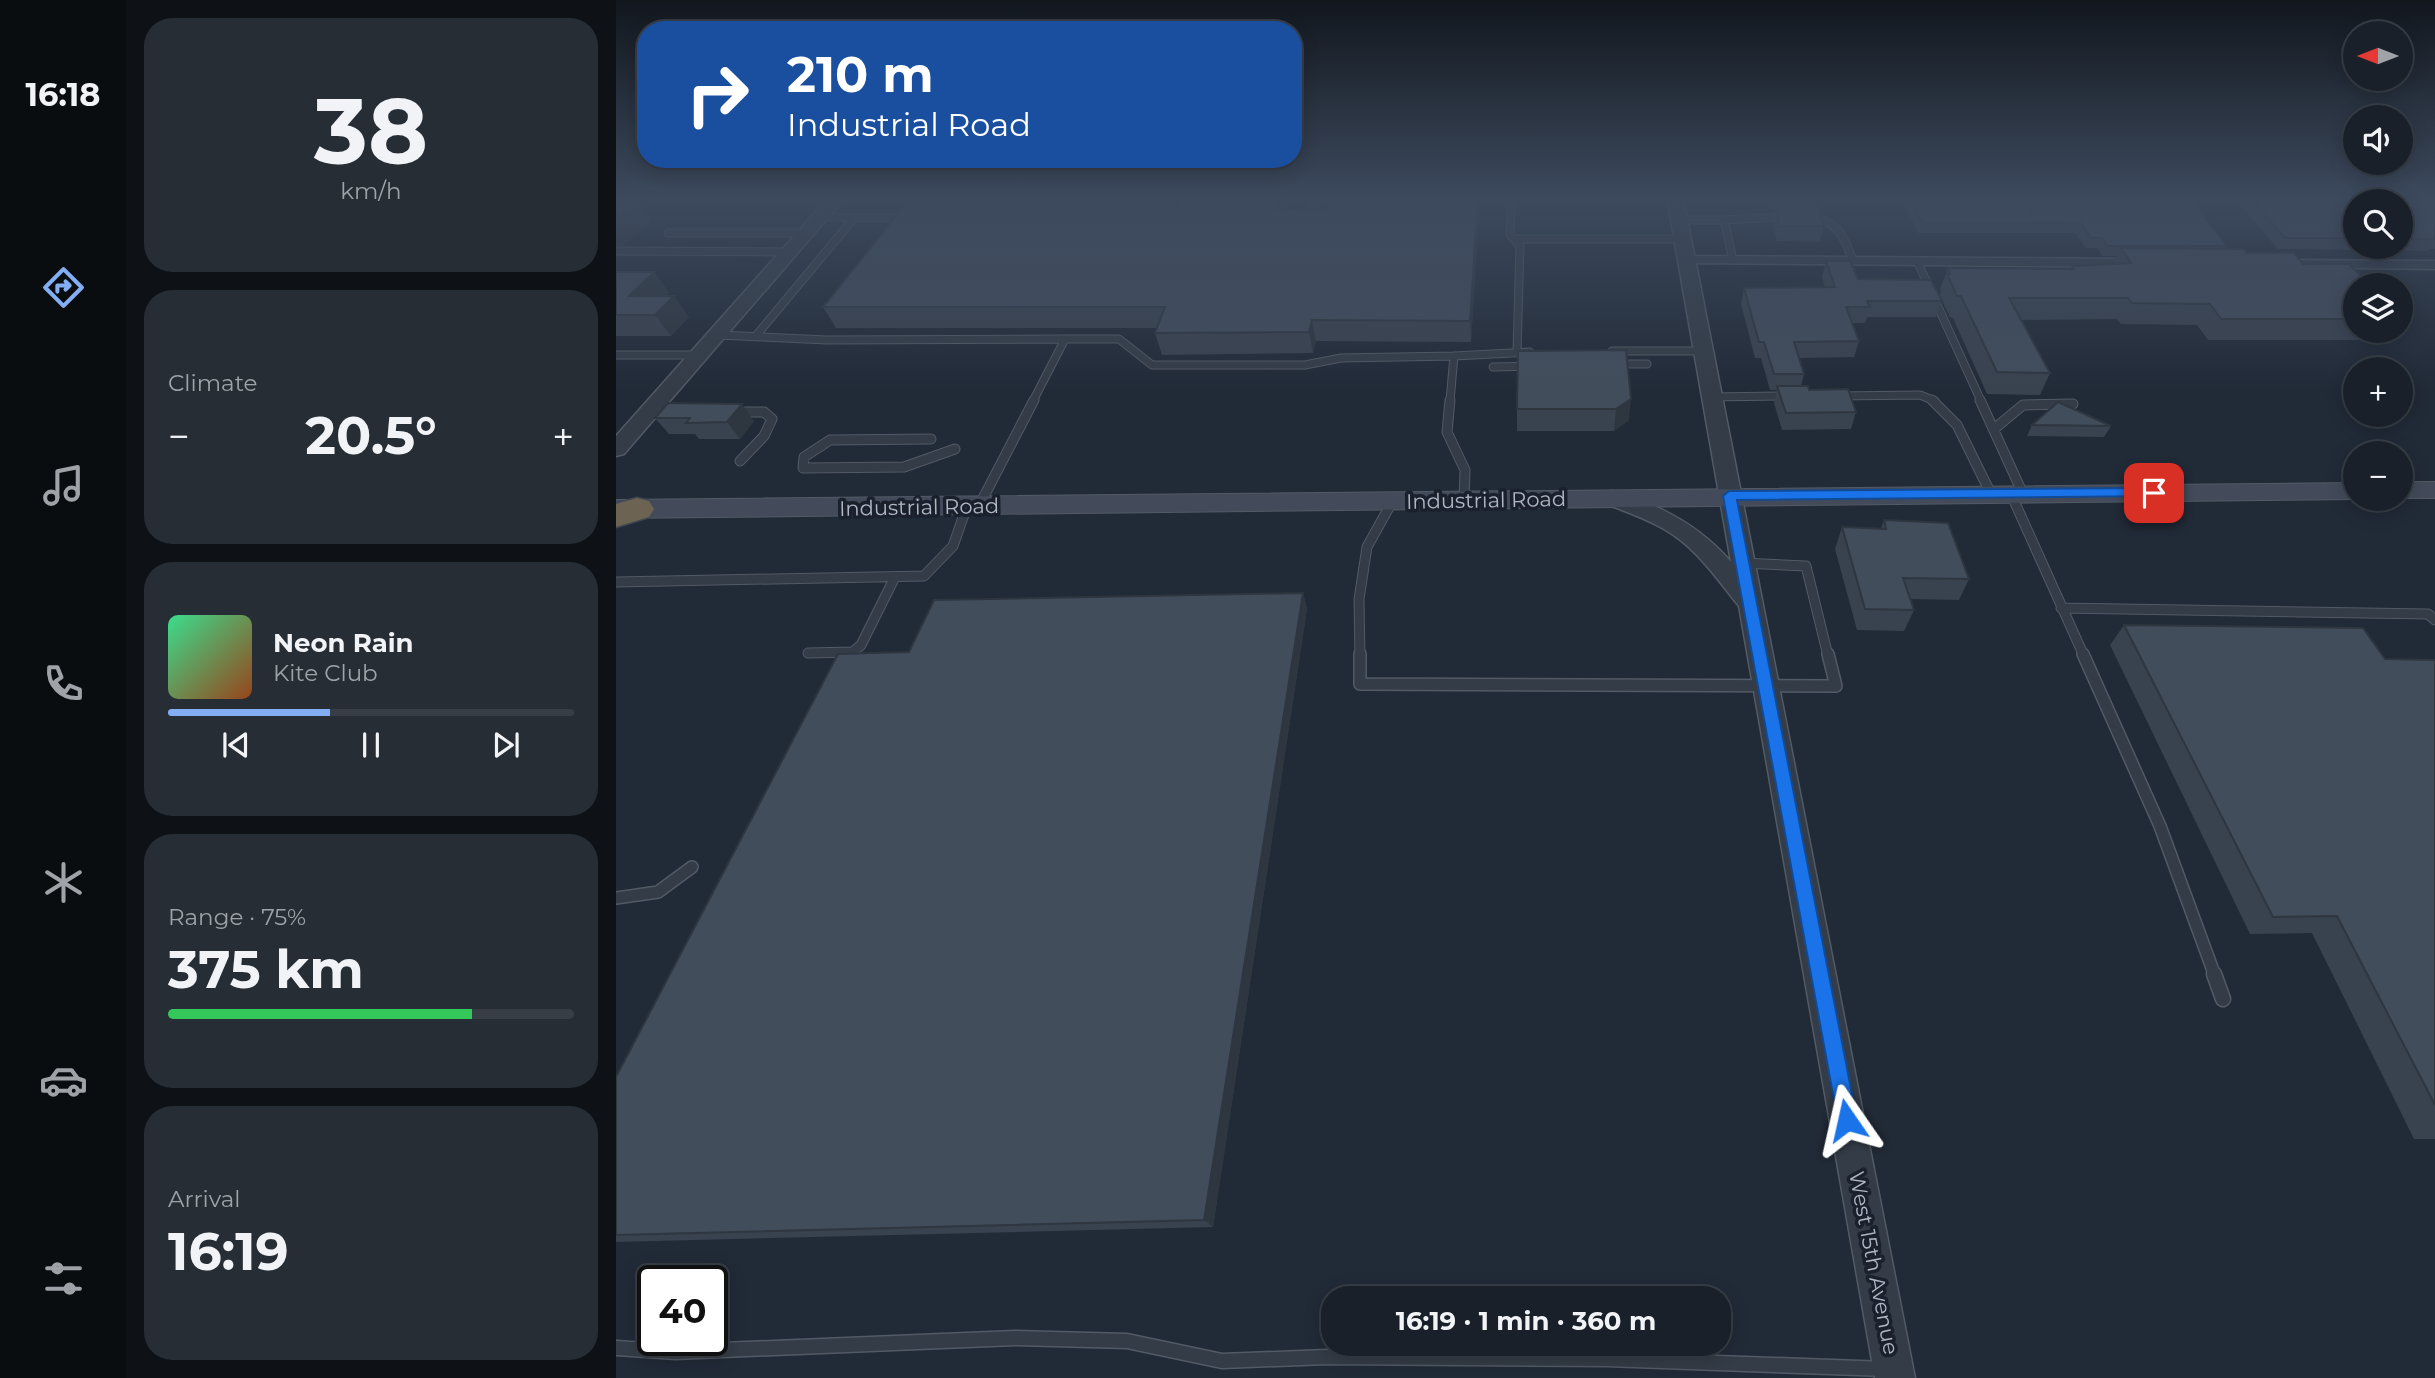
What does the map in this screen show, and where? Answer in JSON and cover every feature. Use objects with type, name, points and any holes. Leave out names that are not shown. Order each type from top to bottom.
[{"type":"main road","points":[[2413,490],[2435,490]]},
{"type":"main road","name":"Industrial Road","points":[[623,511],[1729,496],[2343,491]]},
{"type":"street","points":[[616,449],[655,412],[781,262]]},
{"type":"street","name":"West 15th Avenue","points":[[1686,262],[1894,1374]]},
{"type":"street","points":[[2071,262],[2152,263]]},
{"type":"street","points":[[2262,264],[2435,265]]},
{"type":"street","points":[[1612,498],[1671,523],[1687,533],[1712,555],[1751,607]]},
{"type":"lane","points":[[755,337],[817,262]]},
{"type":"lane","points":[[1517,352],[1520,262]]},
{"type":"lane","points":[[1918,262],[1994,429],[2008,494]]},
{"type":"lane","points":[[719,335],[827,340],[1119,339],[1152,365],[1305,365],[1341,358],[1540,352]]},
{"type":"lane","points":[[616,582],[924,576],[946,558],[958,538],[1065,339]]},
{"type":"lane","points":[[1605,351],[1702,351]]},
{"type":"lane","points":[[616,355],[701,355]]},
{"type":"lane","points":[[1454,356],[1447,432],[1465,470],[1464,501]]},
{"type":"lane","points":[[1605,365],[1647,364]]},
{"type":"lane","points":[[1493,367],[1549,366]]},
{"type":"lane","points":[[1831,396],[1925,395],[1948,414],[2008,494],[2160,826],[2224,999]]},
{"type":"lane","points":[[1711,397],[1791,396]]},
{"type":"lane","points":[[1994,429],[2023,405],[2073,404]]},
{"type":"lane","points":[[726,412],[764,412],[772,419],[771,425],[760,440],[740,461]]},
{"type":"lane","points":[[932,439],[831,440],[804,457],[803,468],[904,467],[955,449]]},
{"type":"lane","points":[[1392,502],[1367,547],[1359,599],[1360,684],[1836,686],[1806,566],[1743,563]]},
{"type":"lane","points":[[808,653],[853,652],[862,645],[895,577]]},
{"type":"lane","points":[[2061,608],[2428,614],[2435,620]]},
{"type":"lane","points":[[616,898],[641,897],[666,890],[692,867]]},
{"type":"lane","points":[[616,1348],[676,1352],[1015,1338],[1126,1341],[1222,1361],[1327,1357],[1606,1359],[1894,1374]]},
{"type":"building","points":[[859,262],[1474,262],[1470,321],[1312,320],[1309,332],[1155,333],[1165,307],[823,307]]},
{"type":"building","points":[[1826,262],[1851,262],[1858,279],[1931,280],[1942,301],[1867,301],[1870,307],[1846,307],[1859,341],[1794,342],[1804,374],[1774,374],[1764,342],[1759,342],[1744,288],[1835,287]]},
{"type":"building","points":[[2131,262],[2302,262],[2349,264],[2358,273],[2343,273],[2343,319],[2221,319],[2210,304],[2132,303],[2128,298],[2009,298],[2050,373],[1997,372],[1961,296],[1957,296],[1947,274],[1950,274],[1948,268],[2074,269],[2072,266]]},
{"type":"building","points":[[616,272],[654,272],[629,296],[674,296],[655,315],[616,315]]},
{"type":"building","points":[[1626,350],[1631,399],[1616,409],[1517,409],[1518,351]]},
{"type":"building","points":[[1777,386],[1808,386],[1809,390],[1848,389],[1856,412],[1786,413]]},
{"type":"building","points":[[2058,402],[2111,426],[2032,425]]},
{"type":"building","points":[[668,403],[742,404],[727,422],[686,423],[690,418],[655,418]]},
{"type":"building","points":[[1884,520],[1948,523],[1969,579],[1903,578],[1914,610],[1865,609],[1842,527],[1886,529]]},
{"type":"building","points":[[1303,593],[1204,1220],[616,1235],[616,1077],[838,654],[909,652],[934,600]]},
{"type":"building","points":[[2124,625],[2363,628],[2385,659],[2435,660],[2435,1105],[2337,916],[2273,917]]},
{"type":"route","points":[[1847,1120],[1729,496],[2154,493]]}]
